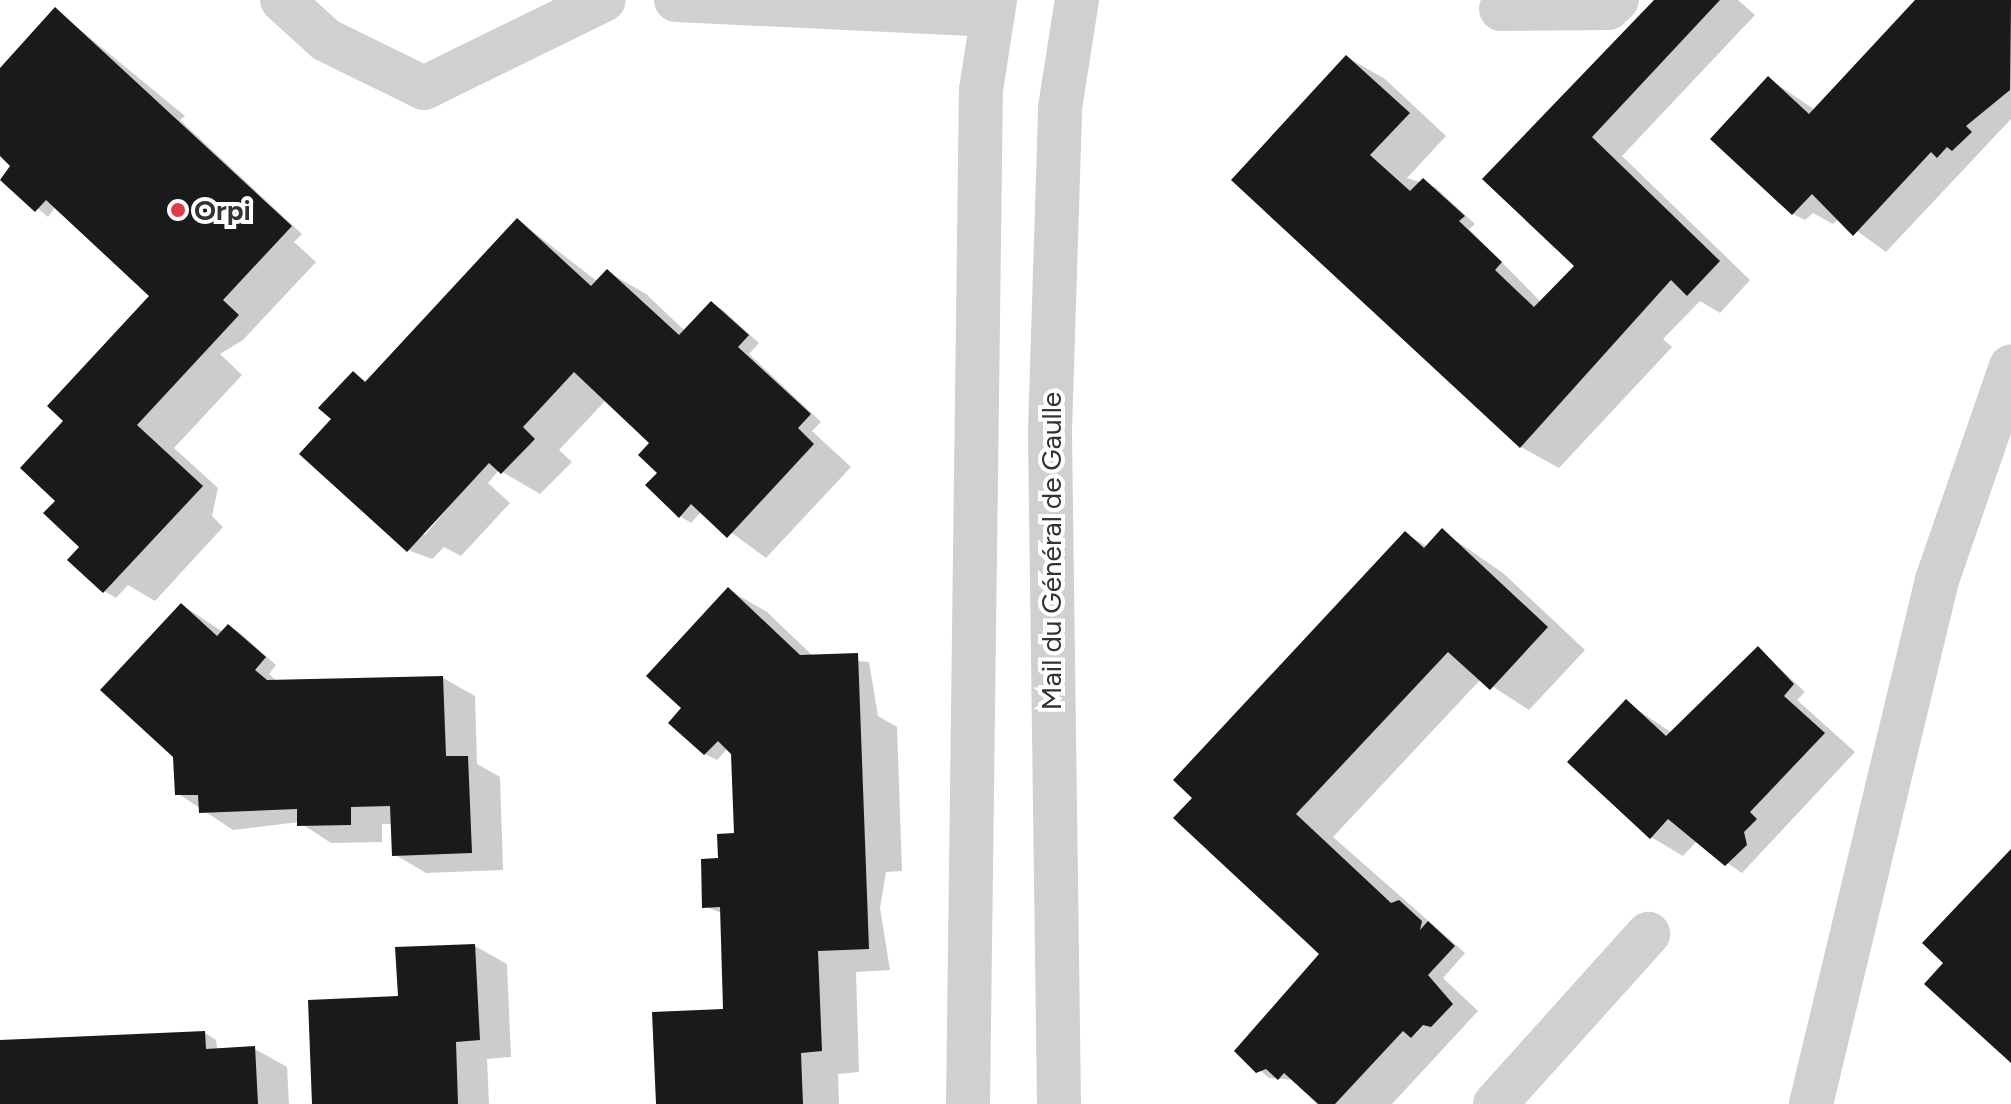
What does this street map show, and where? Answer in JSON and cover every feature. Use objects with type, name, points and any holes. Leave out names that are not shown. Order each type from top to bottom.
[{"type":"street","points":[[282,0],[326,40],[424,88],[604,0]]},
{"type":"street","points":[[676,0],[994,8],[981,90],[968,1104]]},
{"type":"street","name":"Mail du Général de Gaulle","points":[[1059,1104],[1050,431],[1060,108],[1077,0]]},
{"type":"street","points":[[1501,9],[1608,8],[1617,0]]},
{"type":"street","points":[[1811,1104],[1937,580],[2011,366]]},
{"type":"street","points":[[1495,1104],[1648,934]]},
{"type":"building","points":[[1654,0],[1720,0],[1592,137],[1720,261],[1687,296],[1671,280],[1520,448],[1231,180],[1346,55],[1410,113],[1370,155],[1410,191],[1423,178],[1465,216],[1459,221],[1502,262],[1495,270],[1534,307],[1574,266],[1482,179]]},
{"type":"building","points":[[1915,0],[2011,0],[2010,90],[1966,126],[1972,132],[1952,151],[1947,147],[1937,158],[1931,152],[1853,236],[1812,194],[1792,215],[1710,139],[1768,76],[1809,114]]},
{"type":"building","points":[[55,7],[292,226],[223,300],[239,315],[137,425],[203,486],[103,593],[67,560],[79,547],[43,513],[55,501],[20,468],[63,421],[47,406],[149,296],[46,200],[35,212],[0,180],[10,166],[0,156],[0,68]]},
{"type":"building","points":[[517,218],[591,286],[607,269],[679,335],[711,301],[749,335],[738,347],[811,414],[798,428],[814,444],[727,538],[691,504],[679,518],[645,485],[657,473],[638,455],[649,443],[574,372],[523,427],[535,439],[501,474],[489,463],[407,552],[299,454],[331,419],[318,408],[353,371],[365,382]]},
{"type":"building","points":[[1442,528],[1548,627],[1490,690],[1448,652],[1296,814],[1391,903],[1399,900],[1422,921],[1420,930],[1428,921],[1455,946],[1428,975],[1453,1004],[1431,1027],[1423,1025],[1411,1038],[1403,1031],[1335,1104],[1318,1104],[1284,1073],[1278,1080],[1266,1069],[1256,1073],[1234,1051],[1319,954],[1173,818],[1192,798],[1173,780],[1405,531],[1424,548]]},
{"type":"building","points":[[728,587],[800,655],[858,653],[869,949],[818,951],[822,1051],[801,1053],[803,1104],[656,1104],[652,1012],[723,1009],[720,907],[702,908],[701,859],[718,858],[717,834],[734,833],[731,754],[718,741],[704,755],[668,723],[681,708],[646,676]]},
{"type":"building","points":[[181,603],[217,636],[228,624],[266,657],[255,670],[267,680],[443,676],[446,756],[468,756],[472,853],[392,856],[390,806],[351,807],[351,825],[297,826],[297,809],[199,813],[198,795],[175,795],[173,757],[100,690]]},
{"type":"building","points":[[1758,646],[1794,684],[1784,696],[1825,733],[1750,812],[1757,819],[1744,832],[1747,845],[1725,866],[1668,819],[1650,839],[1567,762],[1626,699],[1666,736]]},
{"type":"building","points":[[2011,849],[2011,1063],[1924,984],[1943,963],[1922,943]]},
{"type":"building","points":[[475,944],[480,1040],[456,1042],[458,1104],[312,1104],[308,1000],[398,996],[395,947]]},
{"type":"building","points":[[205,1031],[206,1049],[255,1046],[258,1104],[0,1104],[0,1040]]},
{"type":"place","name":"Orpi","points":[[178,210]]}]
